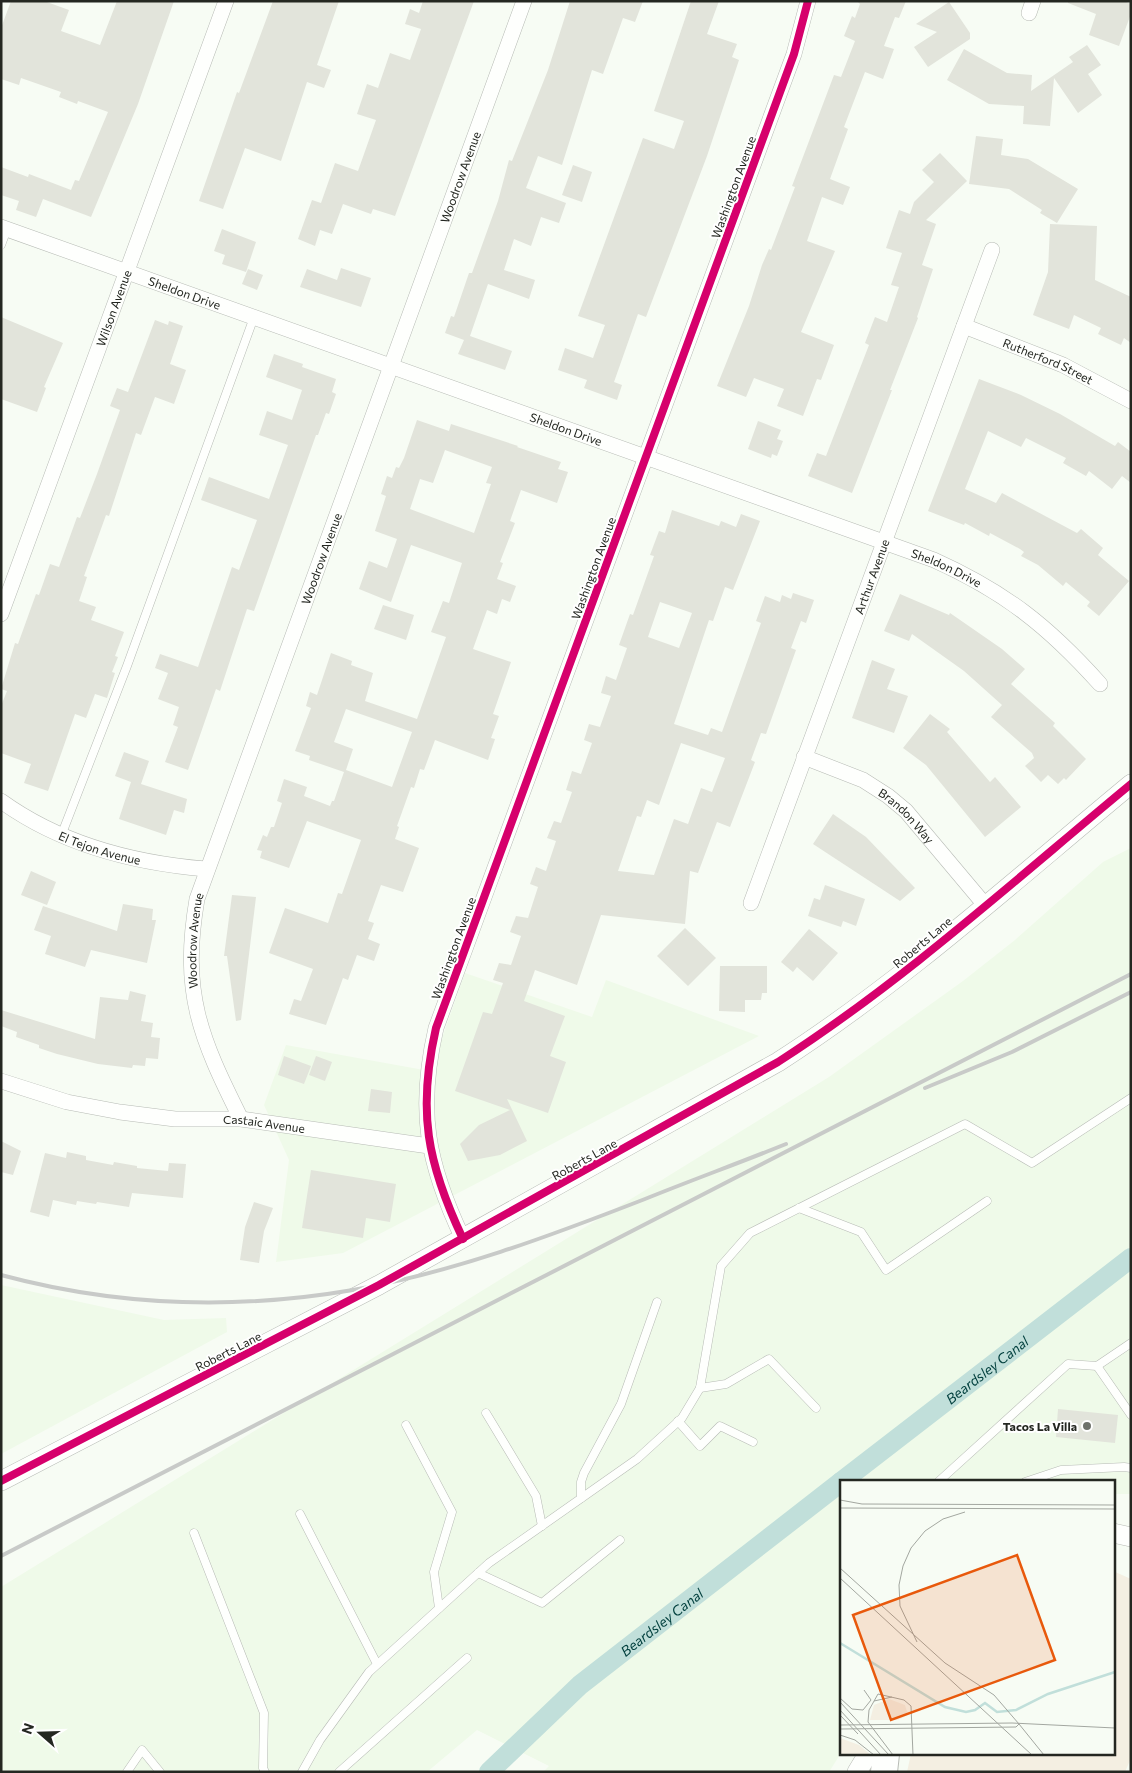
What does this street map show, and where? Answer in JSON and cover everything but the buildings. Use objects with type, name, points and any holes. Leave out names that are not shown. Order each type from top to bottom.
[{"type":"highway","points":[[884,1772],[886,1756]]},
{"type":"street","name":"Wilson Avenue","points":[[1,614],[6,584],[128,271],[226,1]]},
{"type":"street","name":"Woodrow Avenue","points":[[241,1120],[213,1064],[201,1031],[194,1001],[190,965],[192,930],[197,899],[206,869],[392,366],[524,1]]},
{"type":"street","name":"Washington Avenue","points":[[429,1146],[425,1093],[428,1062],[436,1028],[794,54],[808,1]]},
{"type":"street","name":"Sheldon Drive","points":[[4,228],[934,560],[1002,595],[1036,620],[1067,647],[1100,684]]},
{"type":"street","name":"Arthur Avenue","points":[[751,903],[992,250]]},
{"type":"street","name":"Rutherford Street","points":[[964,326],[1063,365],[1131,401]]},
{"type":"street","name":"Brandon Way","points":[[804,757],[863,780],[888,796],[906,811],[985,905]]},
{"type":"street","name":"Roberts Lane","points":[[1,1481],[463,1239],[785,1058],[880,991],[1131,784]]},
{"type":"street","name":"El Tejon Avenue","points":[[1,802],[61,836],[89,847],[134,860],[206,869]]},
{"type":"street","name":"Castaic Avenue","points":[[1,1081],[67,1102],[120,1112],[175,1118],[241,1120],[429,1146]]},
{"type":"street","points":[[429,1146],[438,1181],[463,1239]]},
{"type":"street","points":[[1114,1533],[1131,1538]]},
{"type":"street","points":[[857,1772],[867,1756]]},
{"type":"lane","points":[[1,245],[4,228]]},
{"type":"lane","points":[[61,836],[110,712],[254,316]]},
{"type":"lane","points":[[302,1772],[320,1740],[369,1672],[377,1664],[478,1573],[637,1459],[678,1421],[700,1388],[722,1266],[750,1233],[965,1124],[1032,1163],[1131,1098]]},
{"type":"lane","points":[[800,1208],[861,1232],[886,1270],[987,1201]]},
{"type":"lane","points":[[581,1498],[581,1482],[584,1473],[621,1404],[657,1302]]},
{"type":"lane","points":[[940,1480],[1068,1364],[1098,1366],[1131,1343]]},
{"type":"lane","points":[[700,1388],[726,1384],[769,1359],[816,1408]]},
{"type":"lane","points":[[1098,1366],[1131,1415]]},
{"type":"lane","points":[[486,1413],[536,1496],[542,1526]]},
{"type":"lane","points":[[678,1421],[700,1446],[720,1426],[752,1442]]},
{"type":"lane","points":[[406,1425],[452,1512],[434,1572],[439,1608]]},
{"type":"lane","points":[[1031,1480],[1061,1470],[1129,1466]]},
{"type":"lane","points":[[300,1514],[377,1664]]},
{"type":"lane","points":[[194,1533],[264,1712],[264,1772]]},
{"type":"lane","points":[[478,1573],[542,1603],[620,1540]]},
{"type":"lane","points":[[339,1772],[467,1658]]},
{"type":"lane","points":[[128,1772],[142,1750],[160,1772]]},
{"type":"shaded area","points":[[1131,848],[1131,1494],[1114,1494],[1114,1480],[840,1480],[840,1755],[829,1772],[543,1772],[549,1766],[477,1730],[427,1772],[1,1772],[1,1587],[829,1077],[963,981],[1015,940],[1103,862]]},
{"type":"shaded area","points":[[465,973],[592,1017],[606,980],[759,1036],[343,1253],[276,1262],[289,1160],[264,1105],[286,1045],[435,1072],[441,1041]]},
{"type":"shaded area","points":[[1,1285],[164,1320],[226,1318],[227,1332],[1,1454]]},
{"type":"shaded area","points":[[1114,1571],[1131,1579],[1131,1758],[1125,1772],[907,1772],[911,1756],[1114,1756]]},
{"type":"waterway","name":"Beardsley Canal","points":[[844,1480],[1131,1258]]},
{"type":"waterway","name":"Beardsley Canal","points":[[489,1772],[580,1685],[840,1483]]},
{"type":"railway","points":[[1,1556],[1131,974]]},
{"type":"railway","points":[[925,1088],[1012,1052],[1131,992]]},
{"type":"railway","points":[[1,1275],[88,1293],[176,1302],[265,1300],[353,1290],[428,1273],[501,1252],[609,1213],[786,1144]]},
{"type":"cycle path","points":[[463,1239],[441,1186],[429,1136],[427,1085],[436,1028],[794,54],[808,1]]},
{"type":"cycle path","points":[[1,1481],[379,1285],[778,1062],[825,1031],[915,963],[1131,784]]},
{"type":"place","name":"Tacos La Villa","points":[[1087,1426]]}]
